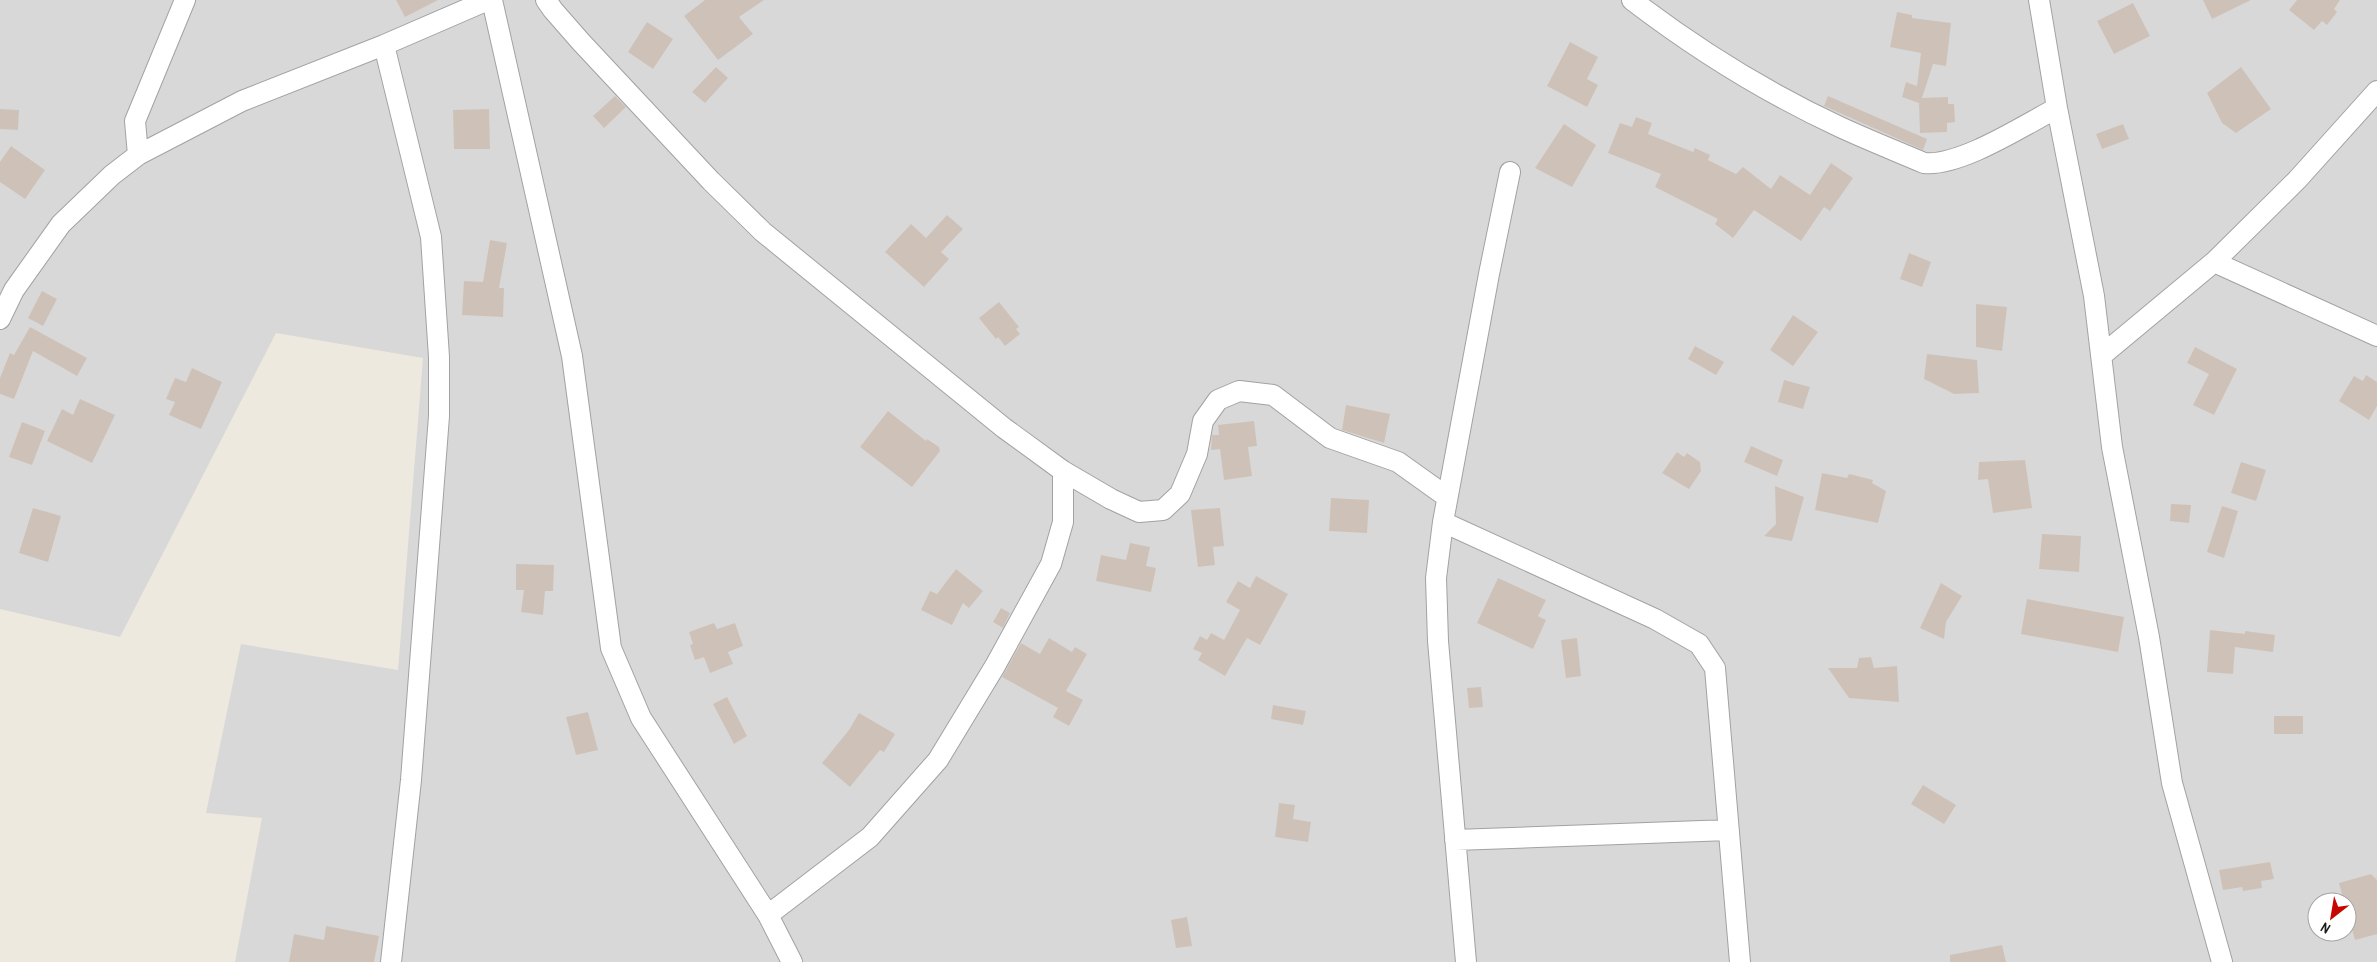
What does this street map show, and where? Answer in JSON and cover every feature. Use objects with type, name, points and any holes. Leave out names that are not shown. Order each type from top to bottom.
[{"type":"street","points":[[138,155],[136,121],[185,0]]},
{"type":"street","points":[[0,320],[14,290],[60,224],[112,175],[138,155],[242,101],[384,45],[488,0]]},
{"type":"street","points":[[492,0],[572,356],[611,648],[641,718],[768,915],[792,962]]},
{"type":"street","points":[[546,0],[581,42],[712,182],[763,232],[1004,428],[1062,471],[1111,499],[1139,512],[1163,510],[1180,494],[1197,454],[1203,421],[1218,400],[1239,391],[1273,395],[1330,438],[1398,462],[1448,497]]},
{"type":"street","points":[[1632,0],[1683,37],[1774,93],[1840,127],[1924,164],[1938,165],[1970,153],[2057,108]]},
{"type":"street","points":[[2039,0],[2057,108],[2094,296],[2112,447],[2149,637],[2172,783],[2222,962]]},
{"type":"street","points":[[384,45],[431,237],[439,357],[439,416],[411,780],[391,962]]},
{"type":"street","points":[[2101,356],[2214,262],[2297,180],[2377,91]]},
{"type":"street","points":[[1466,962],[1438,641],[1436,578],[1443,522],[1510,172]]},
{"type":"street","points":[[2214,262],[2377,336]]},
{"type":"street","points":[[768,915],[870,837],[938,760],[995,666],[1051,564],[1062,522],[1062,471]]},
{"type":"street","points":[[1443,522],[1655,620],[1699,644],[1715,668],[1740,962]]},
{"type":"street","points":[[1454,840],[1729,830]]},
{"type":"shaded area","points":[[0,0],[2377,0],[2377,962],[235,962],[262,818],[206,813],[241,644],[398,670],[423,358],[276,333],[120,637],[0,609]]},
{"type":"building","points":[[396,0],[438,0],[405,17]]},
{"type":"building","points":[[705,0],[764,0],[739,17],[753,34],[718,60],[684,16]]},
{"type":"building","points":[[2203,0],[2251,0],[2212,19]]},
{"type":"building","points":[[2297,0],[2340,0],[2334,9],[2337,12],[2327,25],[2322,21],[2314,30],[2289,10]]},
{"type":"building","points":[[2133,3],[2150,36],[2114,54],[2097,21]]},
{"type":"building","points":[[1897,12],[1912,15],[1912,18],[1951,23],[1946,66],[1933,64],[1922,98],[1948,97],[1948,104],[1954,104],[1955,122],[1947,123],[1947,132],[1920,133],[1919,103],[1902,97],[1906,82],[1917,86],[1921,53],[1890,47]]},
{"type":"building","points":[[647,22],[673,39],[653,69],[628,52]]},
{"type":"building","points":[[1570,42],[1598,57],[1587,79],[1598,85],[1587,107],[1547,86]]},
{"type":"building","points":[[716,67],[728,78],[705,103],[692,92]]},
{"type":"building","points":[[2241,67],[2271,109],[2236,133],[2222,123],[2207,93]]},
{"type":"building","points":[[615,96],[626,107],[604,128],[593,116]]},
{"type":"building","points":[[1828,96],[1927,139],[1923,150],[1824,106]]},
{"type":"building","points":[[0,109],[19,110],[18,130],[0,129]]},
{"type":"building","points":[[489,109],[490,149],[454,149],[453,110]]},
{"type":"building","points":[[1636,117],[1652,123],[1648,134],[1693,152],[1695,148],[1710,155],[1708,160],[1736,174],[1743,167],[1771,189],[1780,175],[1810,195],[1831,163],[1853,178],[1830,211],[1824,207],[1801,241],[1754,210],[1733,238],[1715,224],[1718,219],[1655,187],[1661,174],[1608,153],[1620,123],[1632,127]]},
{"type":"building","points":[[1564,124],[1596,145],[1572,187],[1535,168]]},
{"type":"building","points":[[2123,124],[2129,139],[2102,149],[2096,134]]},
{"type":"building","points":[[11,146],[45,170],[25,199],[0,182],[0,162]]},
{"type":"building","points":[[947,215],[963,229],[941,252],[949,259],[924,287],[885,252],[911,224],[926,238]]},
{"type":"building","points":[[490,240],[507,243],[499,288],[504,288],[503,317],[462,315],[464,281],[483,282]]},
{"type":"building","points":[[1909,253],[1931,262],[1922,287],[1900,279]]},
{"type":"building","points":[[42,291],[57,299],[43,326],[28,318]]},
{"type":"building","points":[[999,302],[1019,327],[1016,329],[1020,334],[1005,346],[998,337],[996,339],[979,318]]},
{"type":"building","points":[[1976,304],[2007,307],[2002,351],[1976,347]]},
{"type":"building","points":[[1793,315],[1818,332],[1793,366],[1770,350]]},
{"type":"building","points":[[30,327],[87,358],[77,376],[33,351],[14,399],[0,394],[0,378],[10,353],[14,355]]},
{"type":"building","points":[[1695,346],[1724,362],[1716,375],[1688,359]]},
{"type":"building","points":[[2195,347],[2237,369],[2214,415],[2193,405],[2209,374],[2187,363]]},
{"type":"building","points":[[1927,354],[1977,360],[1979,393],[1954,394],[1924,379]]},
{"type":"building","points":[[192,368],[222,382],[201,429],[169,415],[175,402],[166,399],[175,378],[186,382]]},
{"type":"building","points":[[2366,375],[2377,382],[2377,406],[2369,420],[2339,401],[2354,376],[2363,381]]},
{"type":"building","points":[[1784,380],[1810,387],[1803,409],[1778,402]]},
{"type":"building","points":[[80,399],[115,415],[92,463],[47,441],[62,409],[73,415]]},
{"type":"building","points":[[1346,405],[1390,414],[1384,443],[1342,430]]},
{"type":"building","points":[[888,411],[926,441],[927,439],[939,447],[940,451],[912,487],[860,447]]},
{"type":"building","points":[[1254,421],[1257,446],[1248,447],[1252,476],[1224,480],[1220,449],[1211,450],[1212,435],[1219,435],[1218,425]]},
{"type":"building","points":[[22,422],[45,431],[32,465],[9,457]]},
{"type":"building","points":[[1751,446],[1783,460],[1777,476],[1744,462]]},
{"type":"building","points":[[1677,452],[1684,457],[1687,453],[1700,462],[1701,471],[1689,489],[1662,473]]},
{"type":"building","points":[[2025,460],[2032,508],[1993,513],[1988,479],[1978,480],[1979,462]]},
{"type":"building","points":[[2241,462],[2266,470],[2256,501],[2231,493]]},
{"type":"building","points":[[1822,473],[1847,478],[1849,474],[1873,480],[1872,483],[1886,491],[1878,523],[1815,510]]},
{"type":"building","points":[[1775,486],[1804,497],[1792,541],[1764,536],[1776,524]]},
{"type":"building","points":[[1331,498],[1369,500],[1367,533],[1329,531]]},
{"type":"building","points":[[2171,504],[2191,505],[2189,523],[2170,521]]},
{"type":"building","points":[[2222,506],[2238,511],[2224,558],[2207,552]]},
{"type":"building","points":[[33,508],[61,516],[48,562],[19,553]]},
{"type":"building","points":[[1220,508],[1224,546],[1213,547],[1215,565],[1198,567],[1191,510]]},
{"type":"building","points":[[2042,534],[2081,536],[2079,572],[2039,569]]},
{"type":"building","points":[[1130,543],[1150,547],[1146,566],[1156,568],[1151,592],[1096,581],[1101,555],[1126,560]]},
{"type":"building","points":[[516,564],[554,565],[553,591],[545,591],[543,615],[521,612],[524,590],[516,590]]},
{"type":"building","points":[[956,569],[983,591],[969,608],[963,603],[952,625],[921,610],[930,591],[937,594]]},
{"type":"building","points":[[1256,576],[1288,594],[1260,645],[1247,638],[1225,676],[1198,660],[1202,653],[1193,649],[1200,636],[1207,640],[1211,633],[1224,640],[1240,610],[1226,602],[1238,581],[1250,588]]},
{"type":"building","points":[[1498,578],[1546,600],[1538,616],[1546,620],[1533,649],[1477,623]]},
{"type":"building","points":[[1941,583],[1962,596],[1946,622],[1944,639],[1920,628]]},
{"type":"building","points":[[2027,599],[2124,617],[2118,652],[2021,634]]},
{"type":"building","points":[[1001,608],[1010,613],[1003,628],[993,622]]},
{"type":"building","points":[[714,623],[717,629],[735,623],[743,646],[728,652],[733,664],[710,673],[704,657],[695,660],[690,645],[693,644],[689,632]]},
{"type":"building","points":[[2210,630],[2245,634],[2245,631],[2275,635],[2273,652],[2235,647],[2233,674],[2207,672]]},
{"type":"building","points":[[1049,638],[1072,652],[1075,647],[1087,654],[1066,691],[1083,700],[1069,726],[1053,717],[1058,708],[1002,677],[1021,643],[1040,654]]},
{"type":"building","points":[[1577,638],[1581,676],[1566,678],[1561,640]]},
{"type":"building","points":[[1871,657],[1874,668],[1897,666],[1899,702],[1849,698],[1828,668],[1857,668],[1859,658]]},
{"type":"building","points":[[1481,687],[1483,707],[1469,708],[1467,688]]},
{"type":"building","points":[[727,697],[747,736],[734,744],[713,704]]},
{"type":"building","points":[[1273,705],[1306,711],[1303,725],[1271,719]]},
{"type":"building","points":[[588,712],[598,750],[576,755],[566,717]]},
{"type":"building","points":[[859,713],[895,734],[884,752],[880,750],[850,787],[822,763],[849,730]]},
{"type":"building","points":[[2274,716],[2303,716],[2303,734],[2274,734]]},
{"type":"building","points":[[1923,785],[1956,805],[1944,824],[1911,804]]},
{"type":"building","points":[[1279,803],[1295,805],[1293,819],[1311,822],[1308,842],[1275,837]]},
{"type":"building","points":[[2270,862],[2274,879],[2261,881],[2262,888],[2243,891],[2242,887],[2223,890],[2219,870]]},
{"type":"building","points":[[2371,874],[2377,880],[2377,934],[2357,939],[2357,892],[2341,892],[2339,883]]},
{"type":"building","points":[[1187,917],[1192,946],[1176,948],[1171,920]]},
{"type":"building","points":[[326,926],[379,936],[374,962],[289,962],[294,934],[324,940]]},
{"type":"building","points":[[2002,945],[2006,962],[1950,962],[1950,955]]}]
